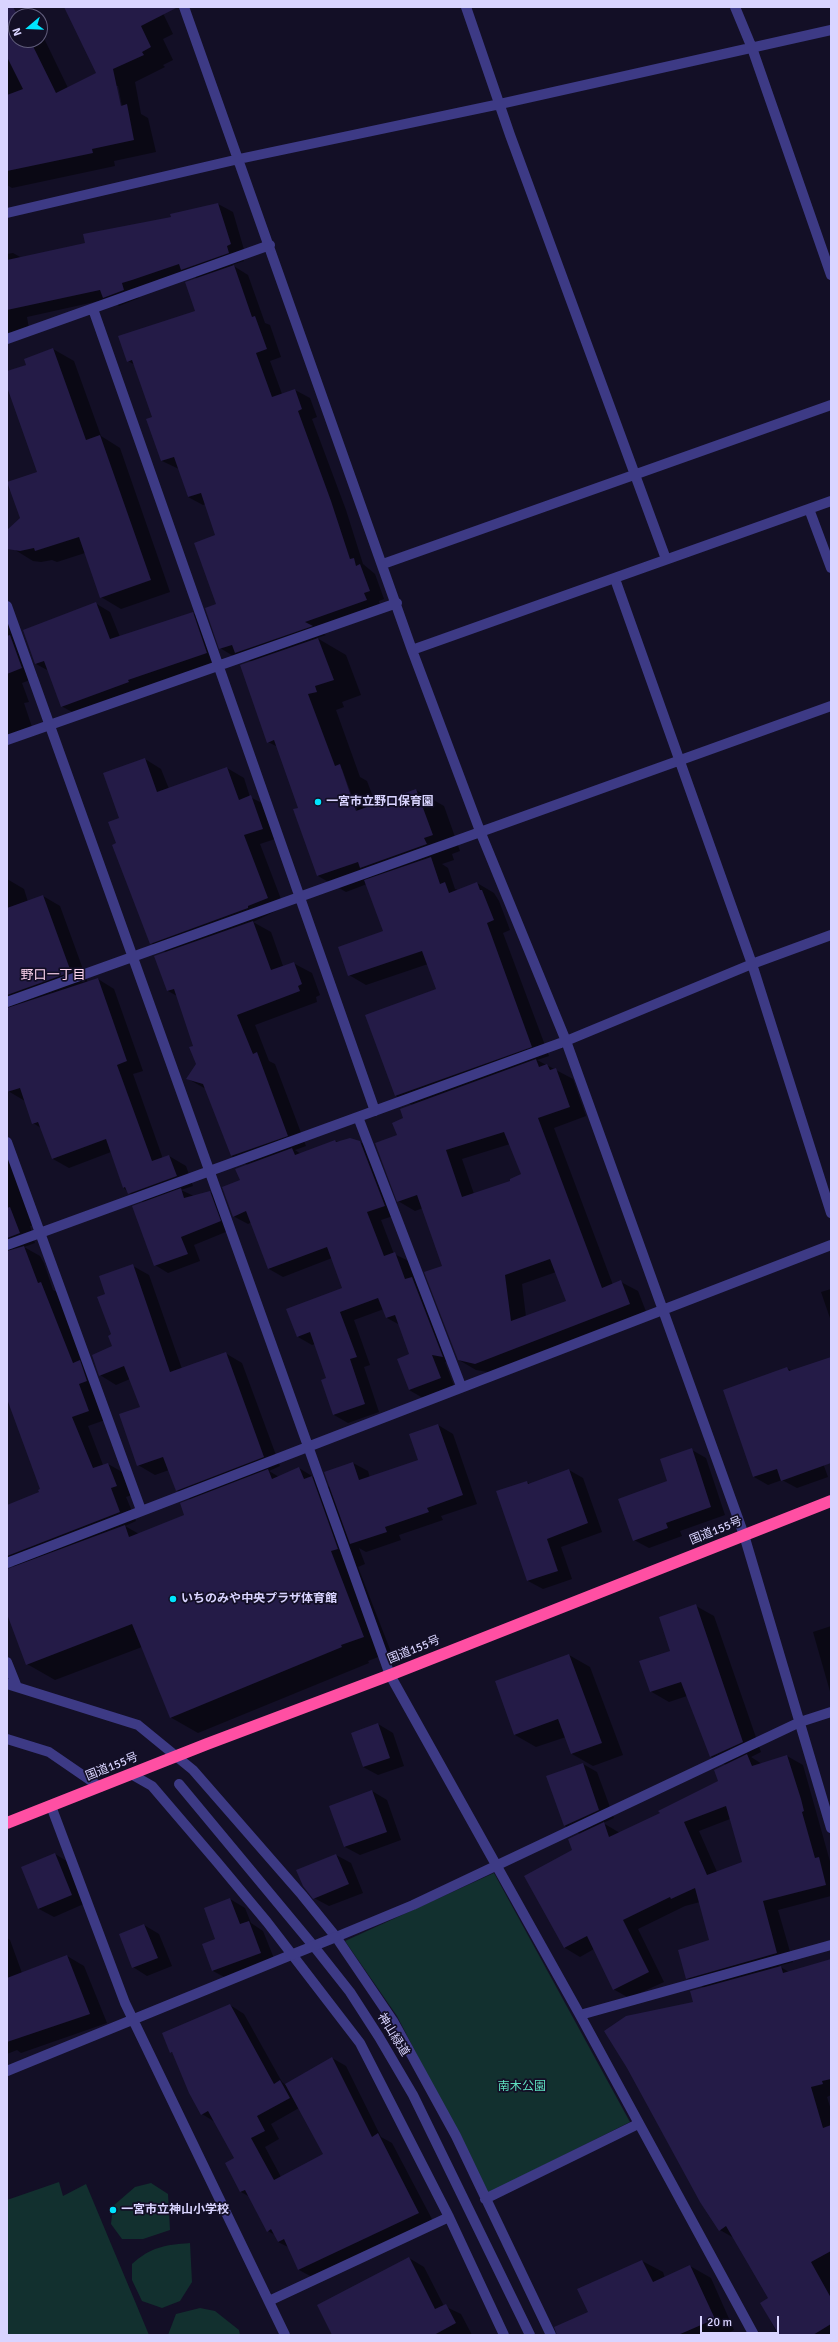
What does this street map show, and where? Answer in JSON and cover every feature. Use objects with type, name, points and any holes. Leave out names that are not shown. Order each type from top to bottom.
[{"type":"highway","name":"国道155号","points":[[7,1822],[100,1787],[177,1755],[390,1675],[831,1501]]},
{"type":"street","points":[[184,7],[397,603],[412,650],[480,831],[566,1041],[744,1535],[831,1828]]},
{"type":"street","points":[[466,7],[666,559]]},
{"type":"street","points":[[735,7],[752,48],[831,275]]},
{"type":"street","points":[[7,213],[239,159],[500,104],[831,30]]},
{"type":"street","points":[[7,339],[270,245]]},
{"type":"street","points":[[93,309],[220,664],[299,898],[375,1111]]},
{"type":"street","points":[[383,564],[831,405]]},
{"type":"street","points":[[412,650],[831,501]]},
{"type":"street","points":[[809,509],[831,568]]},
{"type":"street","points":[[615,579],[752,964],[831,1213]]},
{"type":"street","points":[[7,740],[397,603]]},
{"type":"street","points":[[7,606],[208,1172],[390,1675],[580,2015],[754,2335]]},
{"type":"street","points":[[7,1002],[831,706]]},
{"type":"street","points":[[7,1245],[566,1041],[752,964],[831,935]]},
{"type":"street","points":[[358,1117],[461,1386]]},
{"type":"street","points":[[7,1142],[39,1234],[141,1510]]},
{"type":"street","points":[[7,1563],[141,1510],[308,1448],[461,1386],[663,1308],[831,1245]]},
{"type":"street","points":[[7,1662],[12,1686],[138,1725],[177,1755],[193,1770],[336,1937],[393,2021],[456,2136],[551,2335]]},
{"type":"street","points":[[7,2071],[413,1905],[800,1722],[831,1712]]},
{"type":"street","points":[[7,1739],[49,1752],[100,1787]]},
{"type":"street","points":[[131,1774],[152,1786],[267,1922],[360,2043],[448,2217],[504,2335]]},
{"type":"street","name":"神山緑道","points":[[179,1784],[350,1992],[413,2095],[530,2335]]},
{"type":"street","points":[[51,1806],[133,2020],[285,2335]]},
{"type":"street","points":[[580,2015],[831,1945]]},
{"type":"street","points":[[486,2199],[638,2124]]},
{"type":"street","points":[[269,2301],[448,2217]]},
{"type":"green space","name":"南木公園","points":[[494,1873],[630,2122],[488,2193],[397,2016],[345,1941]]},
{"type":"green space","points":[[59,2182],[63,2196],[86,2184],[149,2335],[7,2335],[7,2200]]},
{"type":"green space","points":[[151,2183],[168,2194],[170,2230],[143,2239],[122,2239],[111,2224],[113,2206],[135,2187]]},
{"type":"green space","points":[[190,2243],[192,2282],[180,2301],[162,2308],[142,2301],[132,2280],[132,2264],[152,2250],[165,2246]]},
{"type":"green space","points":[[200,2308],[215,2311],[239,2330],[240,2335],[168,2335],[176,2314]]},
{"type":"building","points":[[7,7],[13,7],[8,8],[8,48],[34,48],[56,93],[96,73],[64,7],[178,7],[141,26],[151,47],[142,52],[144,55],[113,69],[121,106],[127,104],[134,140],[92,149],[93,153],[7,171],[7,95],[23,89],[7,57]]},
{"type":"building","points":[[218,203],[231,244],[227,246],[229,253],[181,270],[179,264],[122,283],[124,290],[103,298],[100,290],[7,310],[7,260],[85,243],[83,234],[171,217],[170,214]]},
{"type":"building","points":[[234,265],[252,317],[255,316],[267,349],[256,353],[272,397],[295,389],[302,409],[298,411],[331,501],[350,559],[354,558],[356,566],[360,564],[370,591],[364,593],[367,600],[305,622],[313,626],[235,653],[232,645],[219,649],[205,608],[216,604],[194,543],[215,535],[201,493],[188,497],[174,457],[161,461],[146,419],[152,417],[132,360],[127,362],[118,336],[195,311],[185,282]]},
{"type":"building","points":[[53,348],[86,440],[100,435],[151,580],[100,598],[79,537],[35,551],[34,548],[20,551],[7,549],[7,530],[20,518],[7,482],[37,472],[7,387],[7,371],[26,365],[24,359]]},
{"type":"building","points":[[96,602],[110,639],[193,612],[207,653],[128,680],[129,682],[61,707],[44,661],[35,664],[23,630]]},
{"type":"building","points":[[10,635],[22,668],[7,674],[7,636]]},
{"type":"building","points":[[318,638],[334,680],[315,686],[317,692],[308,694],[335,766],[340,764],[356,811],[416,789],[433,835],[424,838],[427,844],[360,868],[358,862],[317,876],[293,809],[298,808],[274,740],[267,743],[240,665]]},
{"type":"building","points":[[145,758],[157,792],[227,767],[239,800],[251,795],[263,829],[244,835],[268,898],[248,906],[248,908],[150,944],[112,845],[116,843],[108,822],[119,818],[103,773]]},
{"type":"building","points":[[431,857],[440,884],[445,882],[449,893],[477,882],[480,890],[482,890],[494,920],[487,923],[532,1047],[395,1096],[365,1015],[436,989],[422,951],[348,976],[338,947],[383,931],[364,880]]},
{"type":"building","points":[[43,895],[71,972],[7,995],[7,908]]},
{"type":"building","points":[[253,921],[271,970],[294,962],[302,984],[298,986],[300,991],[237,1015],[253,1054],[257,1052],[288,1136],[231,1156],[203,1084],[186,1079],[196,1064],[189,1047],[193,1046],[174,989],[167,991],[154,956]]},
{"type":"building","points":[[98,978],[127,1061],[117,1065],[152,1161],[169,1155],[177,1176],[128,1194],[125,1187],[123,1188],[106,1139],[52,1159],[38,1122],[32,1124],[20,1088],[7,1092],[7,1008]]},
{"type":"building","points":[[536,1059],[539,1067],[547,1064],[550,1070],[556,1068],[570,1107],[538,1118],[602,1288],[621,1280],[630,1304],[475,1364],[458,1360],[424,1272],[442,1266],[417,1195],[397,1202],[375,1143],[397,1135],[392,1123],[403,1118],[400,1109]],"holes":[[[504,1132],[521,1174],[510,1179],[510,1181],[462,1197],[446,1150]],[[550,1259],[566,1301],[511,1321],[505,1275]]]},
{"type":"building","points":[[350,1138],[360,1141],[385,1206],[367,1212],[384,1256],[395,1252],[405,1279],[412,1277],[443,1357],[432,1355],[441,1378],[409,1390],[397,1359],[409,1354],[395,1315],[386,1318],[378,1298],[340,1312],[357,1357],[350,1359],[365,1404],[333,1415],[321,1380],[326,1378],[310,1332],[297,1337],[286,1309],[342,1288],[327,1247],[268,1269],[246,1211],[233,1217],[222,1187],[240,1180],[235,1169],[292,1148],[295,1155],[335,1140],[336,1142]]},
{"type":"building","points":[[181,1188],[184,1198],[210,1191],[221,1221],[181,1237],[188,1254],[154,1266],[132,1206]]},
{"type":"building","points":[[10,1207],[20,1233],[7,1238],[7,1208]]},
{"type":"building","points":[[24,1246],[38,1283],[41,1282],[73,1363],[80,1360],[87,1381],[79,1384],[89,1411],[72,1417],[93,1468],[108,1463],[117,1486],[111,1488],[120,1512],[7,1556],[7,1505],[39,1492],[38,1490],[40,1489],[7,1399],[7,1251]]},
{"type":"building","points":[[133,1264],[170,1372],[226,1352],[264,1457],[176,1491],[163,1457],[137,1466],[119,1414],[140,1407],[124,1366],[99,1376],[92,1355],[112,1346],[108,1336],[111,1334],[97,1297],[105,1294],[99,1276]]},
{"type":"building","points":[[831,1357],[831,1463],[781,1481],[777,1469],[753,1477],[723,1390],[787,1367],[789,1371]]},
{"type":"building","points":[[438,1424],[463,1495],[427,1508],[429,1512],[385,1527],[387,1532],[350,1544],[324,1472],[353,1462],[359,1480],[418,1460],[409,1434]]},
{"type":"building","points":[[692,1448],[711,1507],[666,1523],[668,1528],[633,1541],[618,1499],[667,1481],[660,1459]]},
{"type":"building","name":"いちのみや中央プラザ体育館","points":[[299,1467],[304,1479],[312,1476],[338,1549],[331,1551],[364,1637],[341,1645],[342,1647],[170,1718],[132,1624],[26,1665],[7,1614],[7,1569],[125,1525],[129,1537],[184,1515],[180,1503],[268,1469],[272,1479]]},
{"type":"building","points":[[569,1469],[588,1523],[547,1539],[558,1571],[527,1581],[496,1491],[527,1481],[528,1484]]},
{"type":"building","points":[[696,1604],[743,1742],[710,1757],[681,1682],[650,1692],[639,1661],[670,1651],[659,1617]]},
{"type":"building","points":[[569,1654],[602,1743],[571,1754],[558,1719],[514,1735],[495,1681]]},
{"type":"building","points":[[378,1723],[390,1758],[363,1767],[351,1733]]},
{"type":"building","points":[[747,1754],[752,1766],[787,1755],[801,1799],[804,1811],[802,1812],[815,1858],[819,1857],[826,1885],[763,1901],[777,1953],[686,1979],[678,1950],[709,1940],[695,1888],[671,1899],[670,1897],[623,1920],[649,1972],[613,1990],[587,1936],[564,1948],[524,1876],[572,1850],[568,1839],[604,1822],[609,1837],[660,1813],[658,1811],[718,1781],[714,1770]],"holes":[[[726,1806],[742,1862],[707,1875],[684,1822]]]},
{"type":"building","points":[[583,1763],[599,1810],[564,1826],[546,1776]]},
{"type":"building","points":[[372,1790],[387,1832],[344,1847],[329,1806]]},
{"type":"building","points":[[55,1853],[72,1895],[38,1909],[21,1867]]},
{"type":"building","points":[[336,1854],[349,1884],[313,1899],[303,1886],[296,1870]]},
{"type":"building","points":[[230,1898],[240,1924],[249,1921],[261,1953],[212,1971],[202,1944],[215,1939],[204,1908]]},
{"type":"building","points":[[144,1924],[158,1958],[132,1968],[119,1934]]},
{"type":"building","points":[[67,1955],[90,2014],[7,2042],[7,1978]]},
{"type":"building","points":[[831,1959],[831,2079],[822,2081],[823,2084],[811,2087],[823,2128],[831,2125],[831,2251],[811,2262],[831,2298],[831,2324],[813,2335],[779,2335],[760,2303],[768,2298],[726,2226],[719,2231],[700,2202],[627,2068],[604,2031],[626,2016],[693,2002],[690,1991],[781,1966],[783,1973]]},
{"type":"building","points":[[230,2004],[274,2084],[280,2080],[290,2098],[257,2116],[265,2131],[251,2138],[274,2180],[323,2154],[285,2084],[332,2057],[372,2137],[378,2133],[419,2213],[298,2270],[284,2239],[278,2242],[271,2229],[267,2232],[245,2190],[240,2192],[225,2163],[234,2158],[208,2111],[201,2115],[189,2093],[172,2052],[170,2053],[162,2033]]},
{"type":"building","points":[[409,2257],[435,2309],[446,2304],[456,2323],[434,2335],[332,2335],[317,2305]]},
{"type":"building","points":[[642,2260],[653,2282],[690,2265],[715,2319],[678,2335],[557,2335],[554,2327],[588,2312],[577,2289]]},
{"type":"place","name":"一宮市立野口保育園","points":[[318,802]]},
{"type":"place","name":"いちのみや中央プラザ体育館","points":[[173,1599]]},
{"type":"place","name":"一宮市立神山小学校","points":[[113,2210]]},
{"type":"district","name":"野口一丁目","points":[[53,976]]}]
